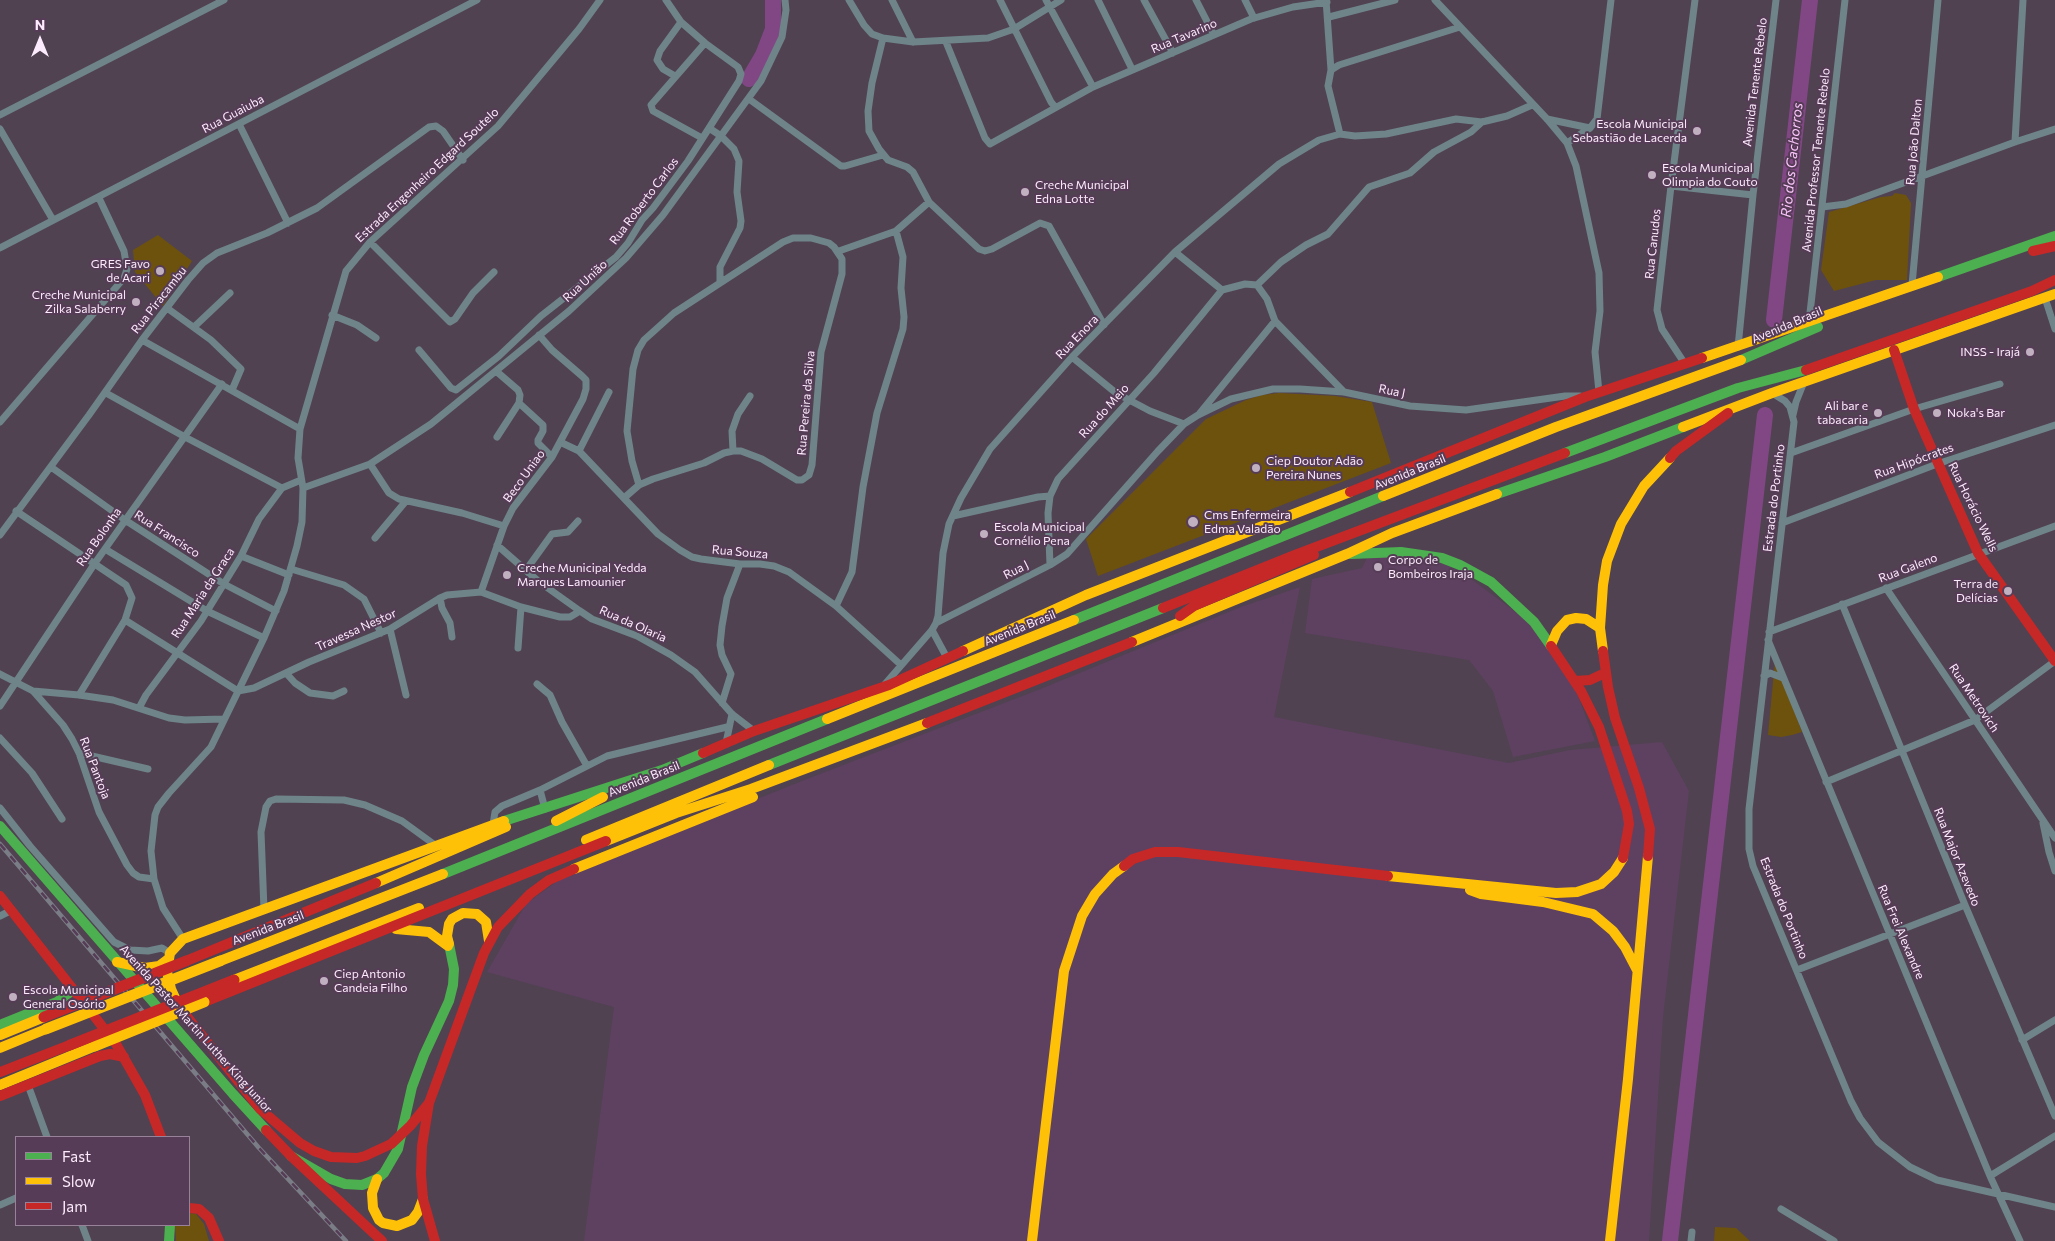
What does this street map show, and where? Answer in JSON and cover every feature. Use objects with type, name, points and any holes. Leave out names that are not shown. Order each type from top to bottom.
[{"type":"main road","name":"Avenida Brasil","points":[[183,939],[493,824],[545,809],[662,770],[754,731],[881,688],[1086,595],[1351,492],[1598,392],[1809,322],[2055,236]]},
{"type":"main road","name":"Avenida Brasil","points":[[0,1048],[220,961],[400,893],[523,841],[1556,427],[1754,355],[1826,323],[2025,253],[2055,246]]},
{"type":"main road","points":[[0,1072],[478,885],[695,794],[954,693],[1296,554],[1738,388],[1816,366],[2032,291],[2055,280]]},
{"type":"main road","points":[[0,1085],[676,813],[751,789],[895,735],[1470,503],[1604,457],[1772,393],[2050,296]]},
{"type":"main road","name":"Rua Horácio Wells","points":[[1894,350],[1914,409],[1936,464],[1978,553],[2055,661]]},
{"type":"main road","points":[[1610,1241],[1628,1079],[1650,829],[1639,788],[1615,718],[1605,673],[1600,628],[1603,585],[1607,561],[1621,524],[1644,486],[1676,451],[1739,406]]},
{"type":"main road","points":[[1159,630],[1194,606],[1291,567],[1377,524]]},
{"type":"main road","points":[[1032,1241],[1064,971],[1082,916],[1095,894],[1113,874],[1133,859],[1155,852],[1178,852],[1462,885],[1556,893],[1578,892],[1601,884],[1614,872],[1623,858],[1628,841],[1629,824],[1622,794],[1595,719],[1575,681],[1534,622],[1491,582],[1460,565],[1442,558],[1401,552],[1347,554]]},
{"type":"main road","points":[[1551,645],[1557,631],[1567,620],[1576,618],[1586,619],[1600,628]]},
{"type":"main road","points":[[1575,681],[1590,680],[1605,673]]},
{"type":"main road","points":[[695,794],[719,791],[874,742]]},
{"type":"main road","points":[[435,1241],[423,1199],[421,1160],[429,1103],[490,941],[508,916],[530,894],[549,880],[795,780],[817,764]]},
{"type":"main road","points":[[523,841],[584,806],[662,770]]},
{"type":"main road","name":"Avenida Brasil","points":[[0,1035],[361,890],[545,809]]},
{"type":"main road","name":"Avenida Pastor Martin Luther King Junior","points":[[0,826],[233,1094],[291,1156],[382,1241]]},
{"type":"main road","points":[[1462,885],[1472,892],[1481,894],[1543,902],[1593,914],[1613,931],[1625,947],[1637,971]]},
{"type":"main road","points":[[0,896],[116,1044],[145,1095],[161,1136]]},
{"type":"main road","points":[[423,1199],[418,1212],[412,1220],[397,1226],[383,1223],[372,1208],[372,1192],[377,1179],[390,1165],[402,1134],[412,1087],[424,1055],[449,1001],[454,969],[447,936],[452,918],[470,912],[482,917],[486,922],[490,941]]},
{"type":"main road","points":[[390,929],[428,932],[438,936],[448,946]]},
{"type":"main road","points":[[118,962],[145,968],[159,966],[183,939]]},
{"type":"main road","points":[[169,957],[167,972],[171,989],[181,1009],[260,1109],[300,1143],[314,1151],[331,1157],[357,1158],[378,1151],[391,1144],[402,1134],[429,1103]]},
{"type":"main road","points":[[0,1025],[57,1002],[73,990]]},
{"type":"main road","points":[[0,1096],[100,1056],[110,1054],[124,1057]]},
{"type":"main road","points":[[291,1156],[331,1179],[345,1184],[362,1184],[377,1179]]},
{"type":"main road","points":[[190,1208],[200,1209],[204,1212],[209,1218],[219,1241]]},
{"type":"street","points":[[0,115],[224,0]]},
{"type":"street","name":"Rua Guaiuba","points":[[0,248],[477,0]]},
{"type":"street","name":"Estrada Engenheiro Edgard Soutelo","points":[[183,939],[163,908],[154,879],[151,850],[153,828],[158,807],[211,747],[264,638],[290,572],[302,522],[302,484],[298,458],[300,429],[346,271],[370,242],[463,160],[510,113],[579,29],[600,0]]},
{"type":"street","name":"Rua Roberto Carlos","points":[[418,350],[451,388],[456,390],[499,356],[541,316],[616,257],[628,243],[642,220],[659,201],[709,128],[739,81],[741,74],[738,67],[705,44],[681,22],[666,0]]},
{"type":"street","name":"Rua União","points":[[282,488],[370,464],[431,424],[569,311],[626,258],[647,234],[761,82],[782,37],[786,10],[785,0]]},
{"type":"street","points":[[849,0],[864,25],[872,34],[883,38],[913,42],[946,42],[988,38],[1014,29],[1048,4],[1061,0]]},
{"type":"street","points":[[892,0],[913,42]]},
{"type":"street","points":[[1000,0],[1055,107]]},
{"type":"street","points":[[1098,0],[1132,69]]},
{"type":"street","points":[[1144,0],[1173,53]]},
{"type":"street","points":[[1196,0],[1214,35]]},
{"type":"street","points":[[1245,0],[1254,18]]},
{"type":"street","points":[[1329,17],[1396,0]]},
{"type":"street","points":[[1435,0],[1547,119],[1567,143],[1581,182],[1599,273],[1600,312],[1595,352],[1598,392]]},
{"type":"street","points":[[1567,143],[1590,128],[1594,124],[1598,113],[1611,0]]},
{"type":"street","name":"Rua Canudos","points":[[1685,364],[1662,329],[1657,310],[1695,0]]},
{"type":"street","name":"Avenida Tenente Rebelo","points":[[1738,346],[1776,0]]},
{"type":"street","name":"Avenida Professor Tenente Rebelo","points":[[1809,322],[1846,0]]},
{"type":"street","name":"Rua João Dalton","points":[[1912,285],[1938,0]]},
{"type":"street","points":[[2015,142],[2023,0]]},
{"type":"street","points":[[1327,1],[1331,70],[1328,86],[1340,134],[1373,136],[1456,119],[1482,122],[1508,116],[1532,105]]},
{"type":"street","name":"Rua Tavarino","points":[[946,42],[987,143],[994,143],[1055,107],[1132,69],[1254,18],[1297,3],[1327,1]]},
{"type":"street","points":[[1048,4],[1093,87]]},
{"type":"street","points":[[674,76],[663,69],[657,60],[660,51],[681,22]]},
{"type":"street","points":[[1331,70],[1339,65],[1460,27]]},
{"type":"street","points":[[883,38],[872,84],[868,121],[872,138],[883,155],[888,160],[907,167],[912,172],[929,202],[972,244],[986,251],[992,250],[1033,226],[1045,224],[1051,230],[1104,325]]},
{"type":"street","points":[[702,138],[656,113],[652,108],[653,101],[705,44]]},
{"type":"street","points":[[749,99],[841,166],[883,155]]},
{"type":"street","points":[[1547,119],[1590,128]]},
{"type":"street","points":[[1175,252],[1222,290],[1245,284],[1257,285],[1285,259],[1328,234],[1369,187],[1410,173],[1434,152],[1471,132],[1482,122]]},
{"type":"street","points":[[239,124],[288,223]]},
{"type":"street","name":"Rua Piracambu","points":[[0,535],[16,511],[106,393],[142,340],[203,263],[218,253],[288,223],[317,208],[350,186],[429,127],[436,126],[443,131],[463,160]]},
{"type":"street","points":[[709,128],[721,136],[734,149],[739,161],[737,192],[741,221],[738,234],[720,267],[720,281]]},
{"type":"street","points":[[0,129],[52,220]]},
{"type":"street","points":[[1822,207],[1846,204],[2055,129]]},
{"type":"street","name":"Rua Enora","points":[[881,688],[936,623],[946,533],[961,498],[990,449],[1072,357],[1155,270],[1175,252],[1290,156],[1319,140],[1340,134]]},
{"type":"street","points":[[1671,186],[1753,196]]},
{"type":"street","points":[[0,422],[124,278],[127,269],[124,251],[99,198]]},
{"type":"street","points":[[639,485],[632,461],[627,432],[633,369],[638,350],[653,330],[720,281],[782,242],[803,237],[818,239],[829,243],[839,251],[896,231],[929,202]]},
{"type":"street","points":[[836,606],[852,572],[863,487],[876,413],[903,329],[904,317],[901,288],[903,258],[896,231]]},
{"type":"street","points":[[370,242],[450,322],[455,319],[473,293],[494,272]]},
{"type":"street","name":"Rua Pereira da Silva","points":[[733,451],[741,451],[762,459],[797,480],[802,480],[809,474],[812,465],[821,352],[842,274],[842,259],[839,251]]},
{"type":"street","points":[[580,285],[588,294]]},
{"type":"street","points":[[1257,285],[1267,299],[1275,321],[1344,392]]},
{"type":"street","name":"Rua do Meio","points":[[1050,565],[1047,531],[1050,496],[1063,471],[1154,373],[1222,290]]},
{"type":"street","points":[[194,327],[230,293]]},
{"type":"street","points":[[2050,296],[2055,329]]},
{"type":"street","points":[[561,300],[569,311]]},
{"type":"street","points":[[167,308],[219,347],[241,369],[232,390]]},
{"type":"street","points":[[332,315],[357,326],[376,338]]},
{"type":"street","name":"Rua J","points":[[1198,415],[1275,321]]},
{"type":"street","name":"Beco Uniao","points":[[482,592],[504,526],[513,508],[552,457],[583,399],[586,385],[582,376],[546,345],[539,335]]},
{"type":"street","points":[[142,340],[300,429]]},
{"type":"street","points":[[499,356],[504,364]]},
{"type":"street","points":[[1072,357],[1116,393],[1184,424]]},
{"type":"street","points":[[496,371],[518,390],[519,403],[497,437]]},
{"type":"street","name":"Estrada do Portinho","points":[[1804,382],[1793,415],[1791,453],[1749,809],[1749,849],[1753,866],[1851,1101],[1860,1118],[1878,1142],[1910,1166],[1937,1180],[2055,1207]]},
{"type":"street","name":"Rua Bolonha","points":[[0,706],[95,563],[222,384]]},
{"type":"street","points":[[1791,453],[1914,409],[2000,384]]},
{"type":"street","name":"Rua J","points":[[936,623],[1050,565],[1075,547],[1158,451],[1184,424],[1231,399],[1273,389],[1300,388],[1344,392],[1395,404],[1447,410],[1485,408],[1565,396],[1585,397]]},
{"type":"street","points":[[560,442],[579,451],[609,392]]},
{"type":"street","points":[[106,393],[282,488]]},
{"type":"street","points":[[1772,393],[1785,401],[1793,415]]},
{"type":"street","points":[[624,498],[639,485],[733,451],[732,431],[738,414],[750,396]]},
{"type":"street","points":[[519,403],[543,425],[543,431],[538,443],[552,457]]},
{"type":"street","name":"Rua Hipócrates","points":[[1782,523],[1936,464],[2055,425]]},
{"type":"street","name":"Rua Souza","points":[[579,451],[658,534],[686,554],[700,559],[740,564],[760,564],[789,572],[836,606],[901,665]]},
{"type":"street","points":[[370,464],[389,493],[399,499],[462,513],[504,526]]},
{"type":"street","name":"Rua Francisco","points":[[51,466],[125,520],[224,584],[276,611]]},
{"type":"street","name":"Rua Maria da Graca","points":[[139,708],[146,695],[208,611],[241,556],[259,519],[282,488]]},
{"type":"street","points":[[953,516],[1050,496]]},
{"type":"street","points":[[375,538],[406,501]]},
{"type":"street","points":[[16,511],[126,585],[132,598],[124,620],[80,695]]},
{"type":"street","points":[[526,570],[552,534],[568,532],[578,521]]},
{"type":"street","name":"Rua Galeno","points":[[1769,632],[2055,526]]},
{"type":"street","name":"Rua da Olaria","points":[[497,545],[526,570],[592,619],[637,636],[671,654],[695,672],[732,714],[754,731]]},
{"type":"street","points":[[106,549],[208,611],[264,638]]},
{"type":"street","points":[[241,556],[290,572],[344,585],[364,599],[381,633]]},
{"type":"street","points":[[722,703],[731,674],[722,655],[720,645],[722,626],[727,598],[740,564]]},
{"type":"street","name":"Rua Metrovich","points":[[1886,588],[2055,838]]},
{"type":"street","points":[[482,592],[521,607],[560,617],[570,616],[580,611]]},
{"type":"street","name":"Travessa Nestor","points":[[238,691],[254,688],[390,629],[440,598],[457,594],[482,592]]},
{"type":"street","points":[[440,598],[442,608],[450,622],[452,637]]},
{"type":"street","name":"Rua Major Azevedo","points":[[1842,604],[1965,905],[2055,1116]]},
{"type":"street","points":[[518,648],[521,607]]},
{"type":"street","points":[[124,620],[238,691]]},
{"type":"street","points":[[390,629],[406,695]]},
{"type":"street","points":[[932,630],[947,658]]},
{"type":"street","name":"Rua Frei Alexandre","points":[[1768,640],[1990,1176],[2000,1194],[2020,1241]]},
{"type":"street","points":[[1826,782],[1975,720],[2055,661]]},
{"type":"street","points":[[286,673],[295,683],[310,693],[333,696],[344,691]]},
{"type":"street","points":[[1764,676],[1770,673],[1783,678]]},
{"type":"street","name":"Rua Pantoja","points":[[0,674],[33,690],[63,725],[78,753],[99,812],[127,865],[139,877],[154,879]]},
{"type":"street","points":[[537,684],[550,695],[562,722],[587,766]]},
{"type":"street","points":[[33,690],[113,700],[169,718],[224,720]]},
{"type":"street","points":[[726,743],[732,714]]},
{"type":"street","points":[[493,824],[495,812],[502,806],[540,790],[607,756],[728,727]]},
{"type":"street","points":[[0,738],[32,773],[62,819]]},
{"type":"street","points":[[78,753],[148,769]]},
{"type":"street","points":[[540,790],[545,809]]},
{"type":"street","points":[[264,910],[262,832],[266,807],[270,801],[276,799],[344,800],[365,805],[402,821],[435,845]]},
{"type":"street","points":[[0,808],[30,846],[114,942],[130,950],[148,951],[162,948],[169,957]]},
{"type":"street","name":"Rua Metrovich","points":[[2042,821],[2055,871]]},
{"type":"street","points":[[1797,970],[1965,905]]},
{"type":"street","points":[[0,916],[12,910]]},
{"type":"street","points":[[2022,1040],[2055,1020]]},
{"type":"street","points":[[28,1085],[47,1136]]},
{"type":"street","points":[[1990,1176],[2055,1136]]},
{"type":"street","points":[[0,1205],[15,1198]]},
{"type":"street","points":[[1781,1209],[1834,1241]]},
{"type":"street","points":[[82,1226],[88,1241]]},
{"type":"street","points":[[1691,1241],[1692,1232]]},
{"type":"shaded area","points":[[1895,193],[1906,195],[1911,203],[1907,280],[1876,280],[1834,291],[1821,270],[1829,212],[1881,197],[1892,196]]},
{"type":"shaded area","name":"GRES Favo de Acari","points":[[158,235],[192,261],[163,306],[135,272],[133,250]]},
{"type":"shaded area","points":[[1279,393],[1335,396],[1372,402],[1391,463],[1098,576],[1086,539],[1206,419],[1246,400],[1262,395]]},
{"type":"shaded area","points":[[1368,556],[1423,557],[1446,565],[1464,574],[1536,627],[1565,670],[1578,696],[1595,741],[1513,757],[1493,691],[1469,660],[1305,633],[1312,579],[1362,568]]},
{"type":"shaded area","points":[[1300,587],[1274,717],[1509,763],[1570,750],[1662,742],[1689,791],[1663,1017],[1649,1241],[584,1241],[614,1007],[487,972],[526,904],[563,877],[802,781],[1038,690],[1241,607]]},
{"type":"shaded area","points":[[1775,661],[1802,732],[1781,737],[1768,735]]},
{"type":"shaded area","points":[[190,1213],[196,1214],[204,1224],[209,1241],[176,1241],[175,1226],[190,1226]]},
{"type":"shaded area","points":[[1715,1227],[1736,1228],[1750,1241],[1714,1241]]},
{"type":"waterway","points":[[749,79],[763,55],[773,29],[773,0]]},
{"type":"waterway","name":"Rio dos Cachorros","points":[[1774,320],[1810,0]]},
{"type":"waterway","points":[[1670,1241],[1765,415]]},
{"type":"railway","points":[[0,844],[259,1148],[346,1241]]},
{"type":"traffic: fast","points":[[1938,277],[2055,236]]},
{"type":"traffic: fast","points":[[1741,360],[1818,327]]},
{"type":"traffic: fast","points":[[1565,453],[1738,388],[1806,370]]},
{"type":"traffic: fast","points":[[1497,494],[1605,457],[1683,427]]},
{"type":"traffic: fast","points":[[1074,620],[1383,496]]},
{"type":"traffic: fast","points":[[1351,554],[1401,552],[1442,558],[1460,565],[1491,582],[1534,622],[1551,646]]},
{"type":"traffic: fast","points":[[769,765],[1163,608]]},
{"type":"traffic: fast","points":[[443,874],[827,719]]},
{"type":"traffic: fast","points":[[504,821],[662,770],[703,753]]},
{"type":"traffic: fast","points":[[0,826],[266,1130]]},
{"type":"traffic: fast","points":[[291,1156],[331,1179],[345,1184],[362,1185],[377,1179],[384,1173],[398,1149],[412,1087],[424,1055],[449,1001],[454,969],[449,944]]},
{"type":"traffic: fast","points":[[0,1025],[57,1002],[73,990]]},
{"type":"traffic: fast","points":[[169,1241],[170,1226]]},
{"type":"traffic: slow","points":[[1702,358],[1938,277]]},
{"type":"traffic: slow","points":[[1683,427],[1772,393],[2055,294]]},
{"type":"traffic: slow","points":[[1383,496],[1556,427],[1741,360]]},
{"type":"traffic: slow","points":[[1603,651],[1600,628],[1607,561],[1621,524],[1644,486],[1670,458]]},
{"type":"traffic: slow","points":[[963,651],[1086,595],[1350,492]]},
{"type":"traffic: slow","points":[[1132,642],[1347,554],[1392,533],[1497,494]]},
{"type":"traffic: slow","points":[[1551,645],[1557,631],[1567,620],[1576,618],[1586,619],[1600,628]]},
{"type":"traffic: slow","points":[[827,719],[1074,620]]},
{"type":"traffic: slow","points":[[606,841],[676,813],[751,789],[927,723]]},
{"type":"traffic: slow","points":[[586,840],[769,765]]},
{"type":"traffic: slow","points":[[556,821],[603,797]]},
{"type":"traffic: slow","points":[[574,869],[753,797]]},
{"type":"traffic: slow","points":[[176,1000],[167,972],[170,953],[183,939],[504,821]]},
{"type":"traffic: slow","points":[[376,883],[506,827]]},
{"type":"traffic: slow","points":[[1610,1241],[1628,1079],[1648,856]]},
{"type":"traffic: slow","points":[[1388,876],[1556,893],[1577,892],[1601,884],[1614,872],[1623,858]]},
{"type":"traffic: slow","points":[[1032,1241],[1064,971],[1082,916],[1095,894],[1113,874],[1124,866]]},
{"type":"traffic: slow","points":[[220,961],[443,874]]},
{"type":"traffic: slow","points":[[1470,890],[1481,894],[1543,902],[1593,914],[1613,931],[1625,947],[1637,970]]},
{"type":"traffic: slow","points":[[234,980],[419,908]]},
{"type":"traffic: slow","points":[[449,944],[447,936],[449,924],[452,919],[463,913],[477,914],[486,922],[489,941]]},
{"type":"traffic: slow","points":[[396,929],[429,932],[448,946]]},
{"type":"traffic: slow","points":[[117,962],[145,968],[159,966],[167,960]]},
{"type":"traffic: slow","points":[[46,1029],[220,961]]},
{"type":"traffic: slow","points":[[95,1046],[204,1002]]},
{"type":"traffic: slow","points":[[0,1035],[44,1017]]},
{"type":"traffic: slow","points":[[0,1048],[46,1029]]},
{"type":"traffic: slow","points":[[0,1085],[95,1046]]},
{"type":"traffic: slow","points":[[377,1179],[372,1193],[373,1208],[379,1220],[383,1223],[397,1226],[412,1220],[418,1212],[423,1199]]},
{"type":"traffic: jam","points":[[2033,251],[2055,246]]},
{"type":"traffic: jam","points":[[1806,370],[2032,291],[2055,280]]},
{"type":"traffic: jam","points":[[1894,350],[1914,409],[1978,553],[2055,661]]},
{"type":"traffic: jam","points":[[1350,492],[1585,397],[1702,358]]},
{"type":"traffic: jam","points":[[1670,458],[1676,451],[1728,413]]},
{"type":"traffic: jam","points":[[1163,608],[1295,555],[1565,453]]},
{"type":"traffic: jam","points":[[1180,616],[1194,606],[1314,555]]},
{"type":"traffic: jam","points":[[927,723],[1132,642]]},
{"type":"traffic: jam","points":[[1551,646],[1581,691],[1599,727],[1627,811],[1629,824],[1623,858]]},
{"type":"traffic: jam","points":[[703,753],[754,731],[889,685],[963,651]]},
{"type":"traffic: jam","points":[[1603,651],[1615,718],[1639,788],[1650,829],[1648,856]]},
{"type":"traffic: jam","points":[[1575,681],[1590,680],[1605,673]]},
{"type":"traffic: jam","points":[[204,1002],[606,841]]},
{"type":"traffic: jam","points":[[1124,866],[1133,859],[1155,852],[1178,852],[1388,876]]},
{"type":"traffic: jam","points":[[435,1241],[423,1199],[421,1174],[422,1146],[429,1103],[484,953],[498,927],[530,894],[549,880],[574,869]]},
{"type":"traffic: jam","points":[[186,961],[376,883]]},
{"type":"traffic: jam","points":[[0,896],[116,1044],[145,1095],[161,1136]]},
{"type":"traffic: jam","points":[[44,1017],[186,961]]},
{"type":"traffic: jam","points":[[70,1045],[234,980]]},
{"type":"traffic: jam","points":[[176,1000],[181,1009],[260,1109],[300,1143],[314,1151],[331,1157],[357,1158],[365,1156],[391,1144],[411,1125],[429,1103]]},
{"type":"traffic: jam","points":[[0,1072],[70,1045]]},
{"type":"traffic: jam","points":[[0,1096],[100,1056],[110,1054],[124,1057]]},
{"type":"traffic: jam","points":[[266,1130],[291,1156],[382,1241]]},
{"type":"traffic: jam","points":[[190,1208],[199,1209],[209,1218],[219,1241]]},
{"type":"place","name":"Escola Municipal Sebastião de Lacerda","points":[[1697,131]]},
{"type":"place","name":"Escola Municipal Olimpia do Couto","points":[[1652,175]]},
{"type":"place","name":"Creche Municipal Edna Lotte","points":[[1025,192]]},
{"type":"place","name":"GRES Favo de Acari","points":[[160,271]]},
{"type":"place","name":"Creche Municipal Zilka Salaberry","points":[[136,302]]},
{"type":"place","name":"INSS - Irajá","points":[[2030,352]]},
{"type":"place","name":"Ali bar e tabacaria","points":[[1878,413]]},
{"type":"place","name":"Noka's Bar","points":[[1937,413]]},
{"type":"place","name":"Ciep Doutor Adão Pereira Nunes","points":[[1256,468]]},
{"type":"place","name":"Cms Enfermeira Edma Valadão","points":[[1193,522]]},
{"type":"place","name":"Escola Municipal Cornélio Pena","points":[[984,534]]},
{"type":"place","name":"Corpo de Bombeiros Iraja","points":[[1378,567]]},
{"type":"place","name":"Creche Municipal Yedda Marques Lamounier","points":[[507,575]]},
{"type":"place","name":"Terra de Delícias","points":[[2008,591]]},
{"type":"place","name":"Ciep Antonio Candeia Filho","points":[[324,981]]},
{"type":"place","name":"Escola Municipal General Osório","points":[[13,997]]}]
